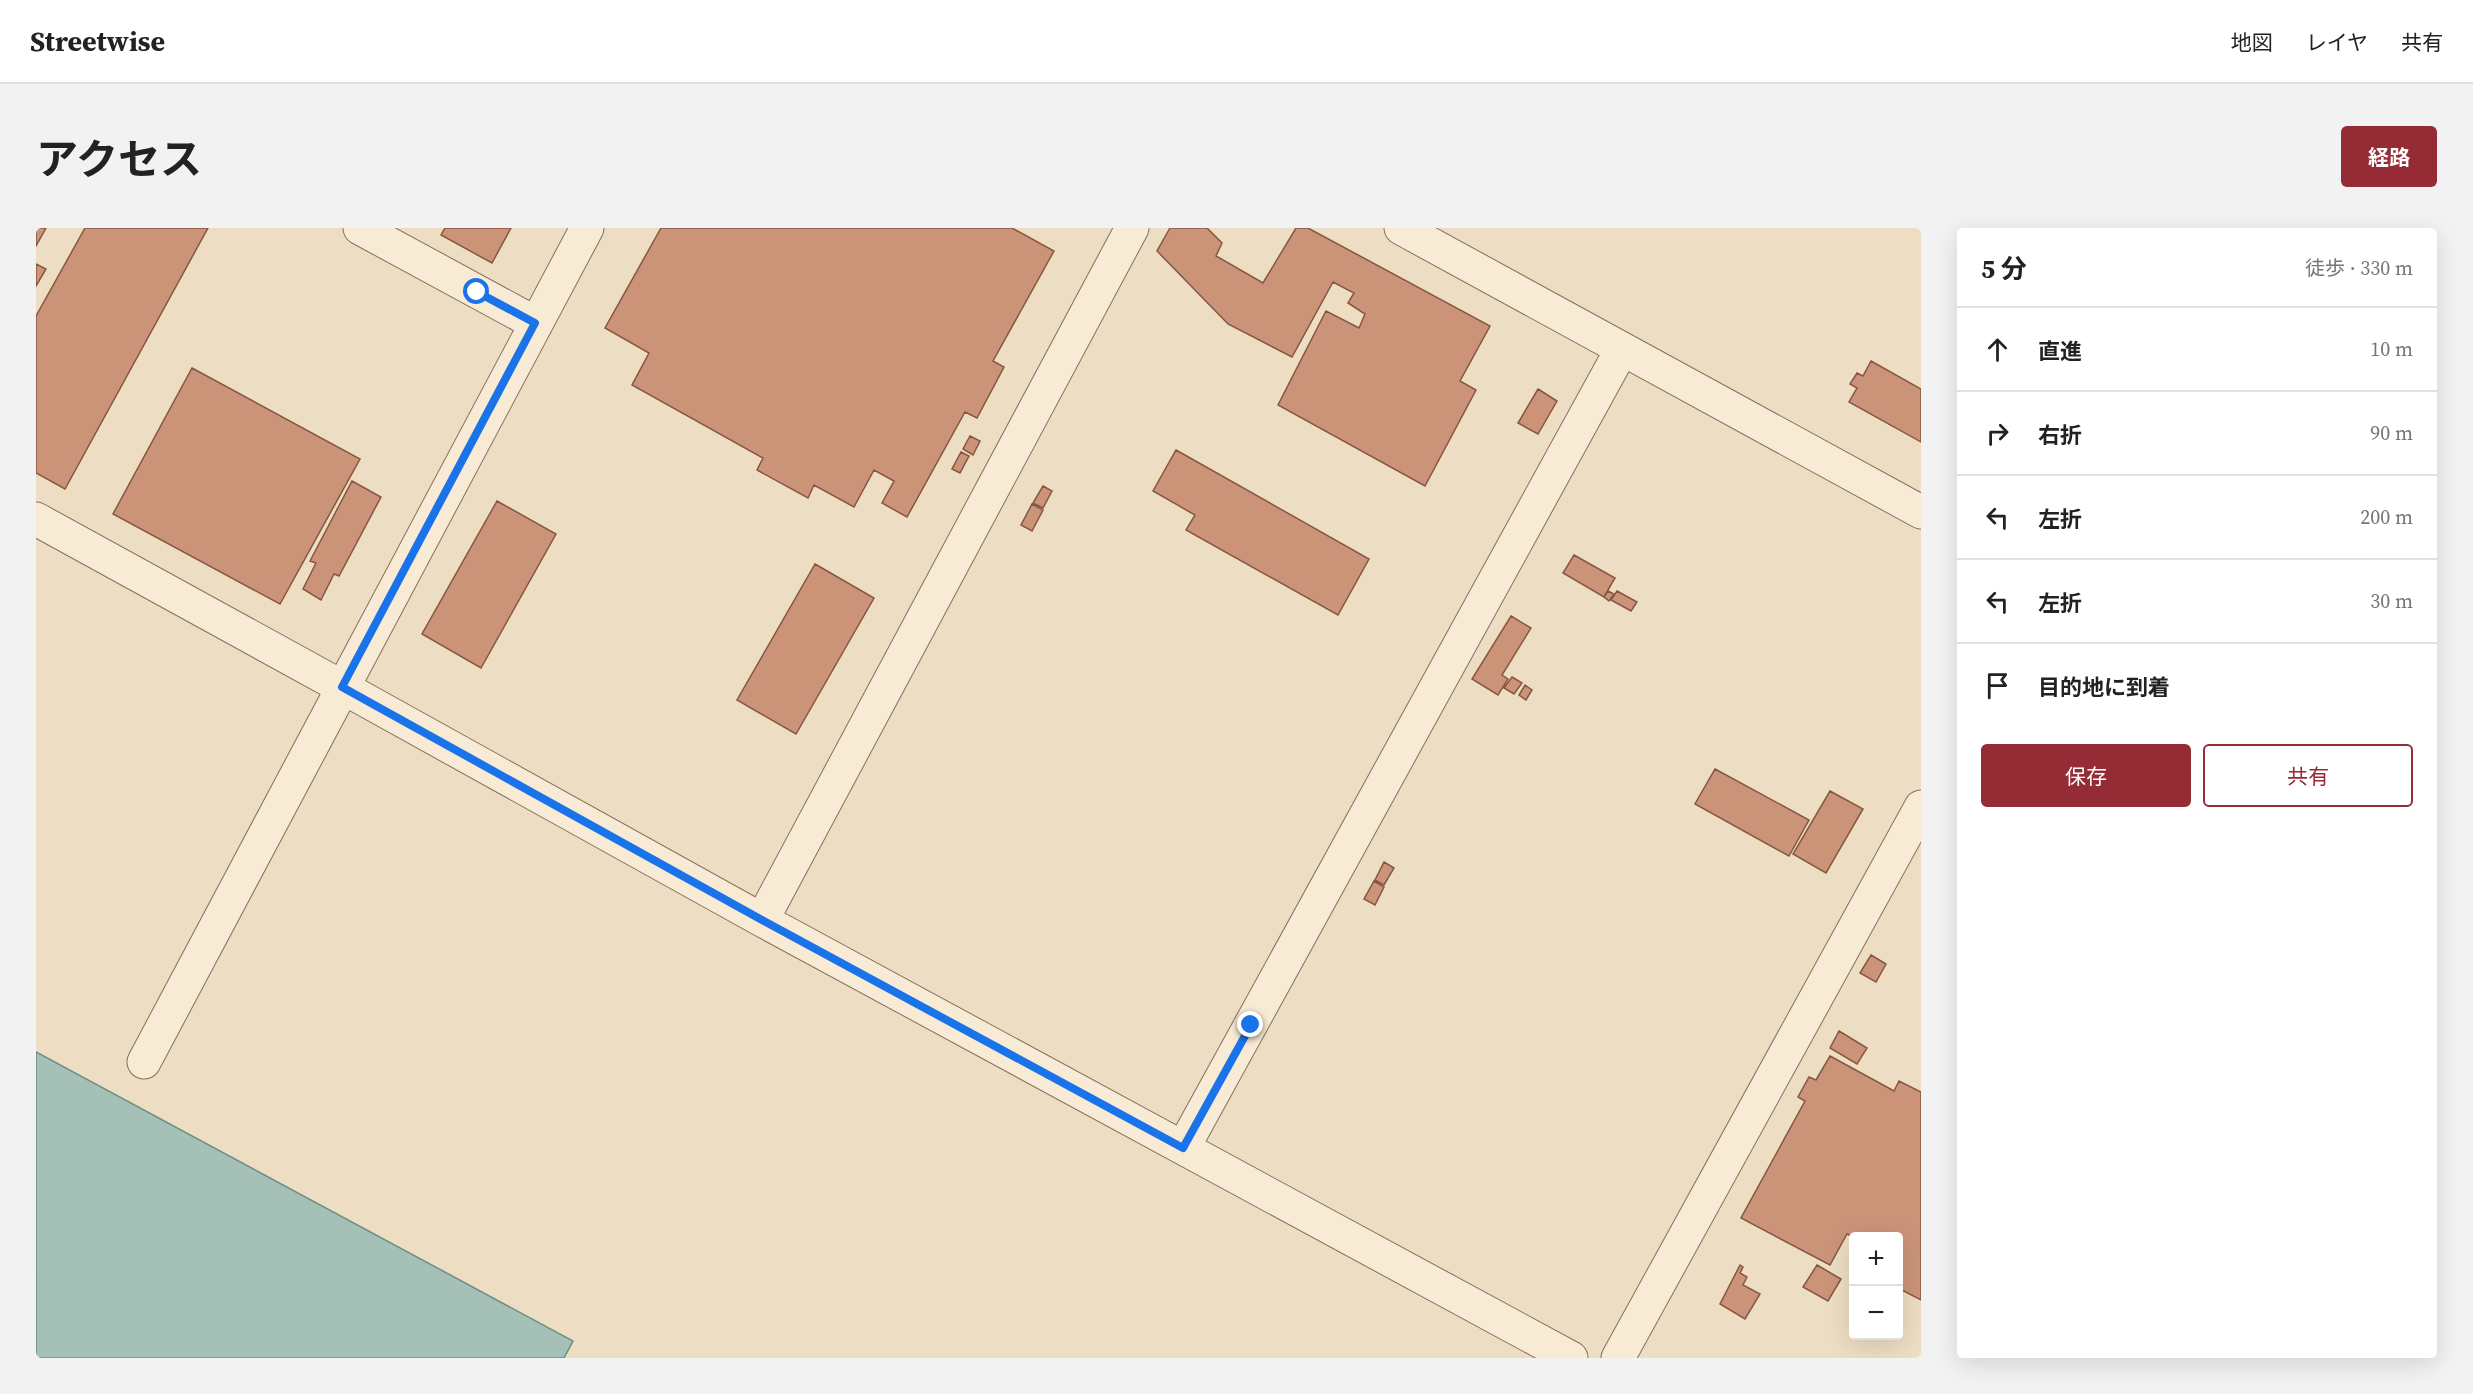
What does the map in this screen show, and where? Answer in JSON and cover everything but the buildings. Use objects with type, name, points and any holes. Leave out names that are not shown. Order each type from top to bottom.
[{"type":"lane","points":[[360,228],[535,323]]},
{"type":"lane","points":[[144,1062],[535,323],[588,228]]},
{"type":"lane","points":[[762,920],[1132,228]]},
{"type":"lane","points":[[1401,228],[1921,512]]},
{"type":"lane","points":[[1183,1148],[1622,349]]},
{"type":"lane","points":[[36,519],[762,920],[1571,1358]]},
{"type":"lane","points":[[1618,1358],[1921,807]]},
{"type":"shaded area","points":[[36,1052],[573,1341],[564,1358],[36,1358]]},
{"type":"route","points":[[477,292],[535,323],[342,687],[762,920],[1183,1148],[1251,1025]]}]
